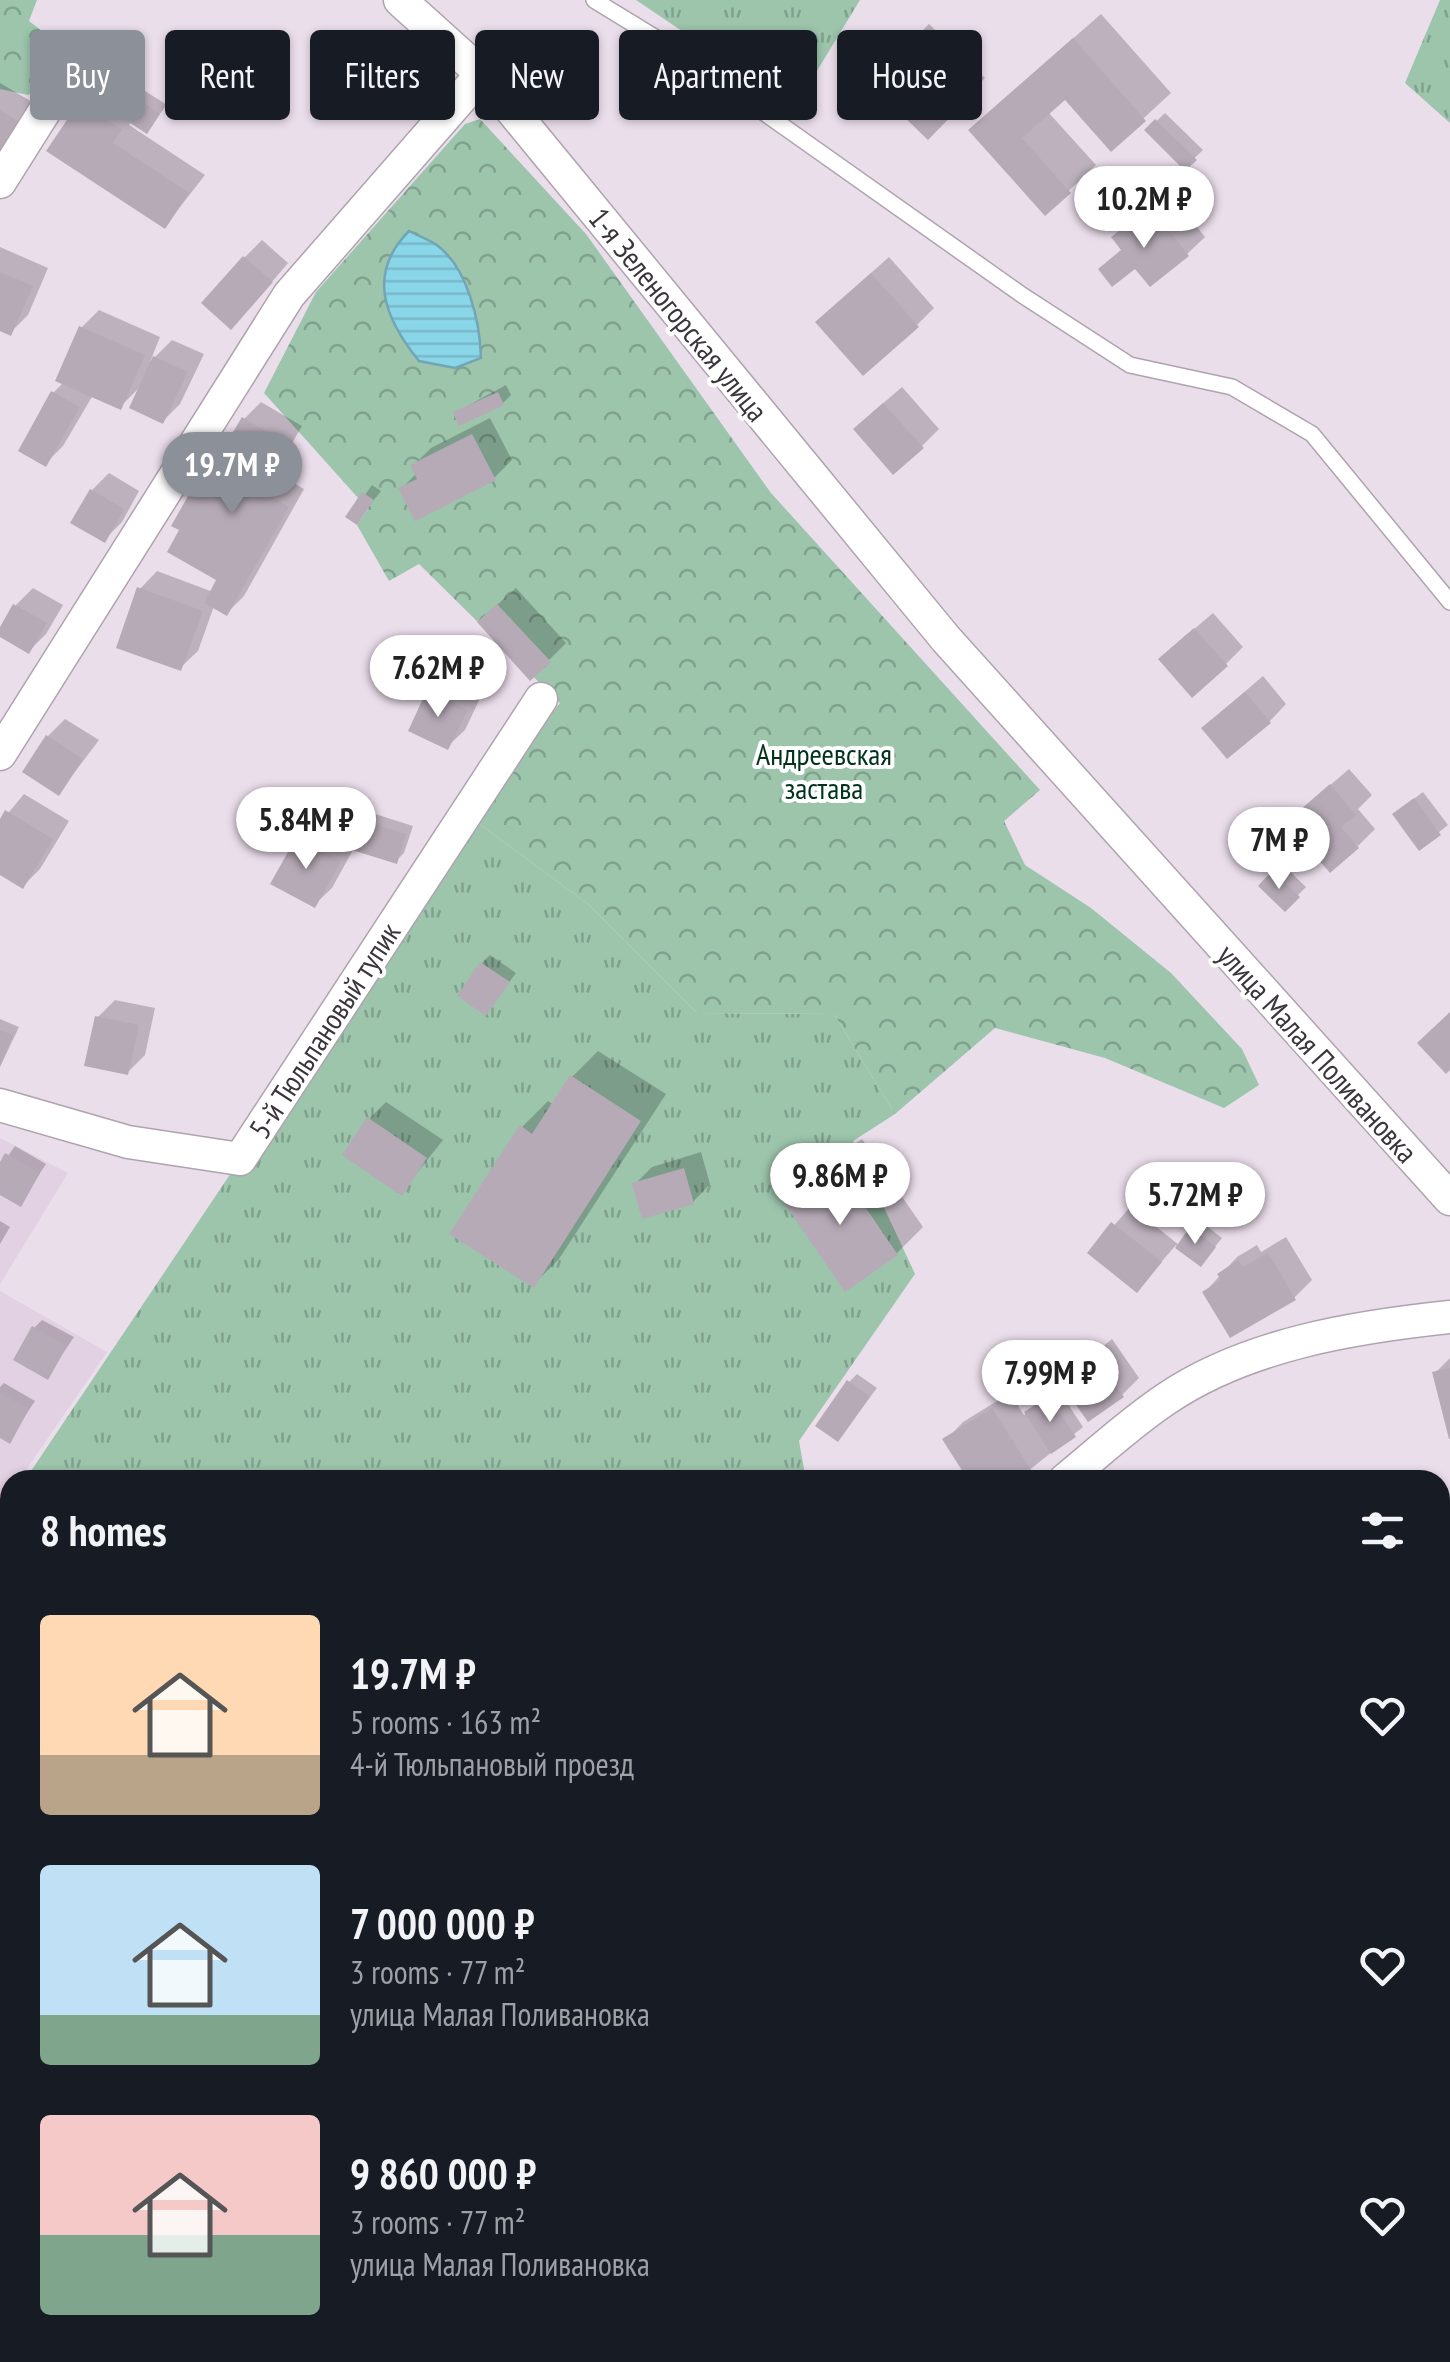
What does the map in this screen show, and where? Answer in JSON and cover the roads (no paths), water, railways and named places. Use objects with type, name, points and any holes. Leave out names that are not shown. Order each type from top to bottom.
[{"type":"street","name":"1-я Зеленогорская улица","points":[[400,0],[475,68]]},
{"type":"street","points":[[0,754],[288,295],[475,82]]},
{"type":"street","points":[[0,182],[39,120]]},
{"type":"street","name":"1-я Зеленогорская улица","points":[[520,120],[946,639]]},
{"type":"street","name":"улица Малая Поливановка","points":[[946,639],[1450,1199]]},
{"type":"street","name":"5-й Тюльпановый тупик","points":[[0,1106],[128,1142],[240,1159],[540,700]]},
{"type":"street","points":[[1077,1470],[1168,1397],[1258,1354],[1362,1328],[1450,1317]]},
{"type":"lane","points":[[594,0],[674,50],[1022,296],[1130,365],[1232,387],[1312,434],[1450,602]]},
{"type":"water","points":[[409,231],[438,246],[465,282],[475,313],[481,358],[455,368],[419,361],[397,329],[385,296],[384,280],[396,247]]},
{"type":"park label","name":"Андреевская застава","points":[[824,770]]}]
